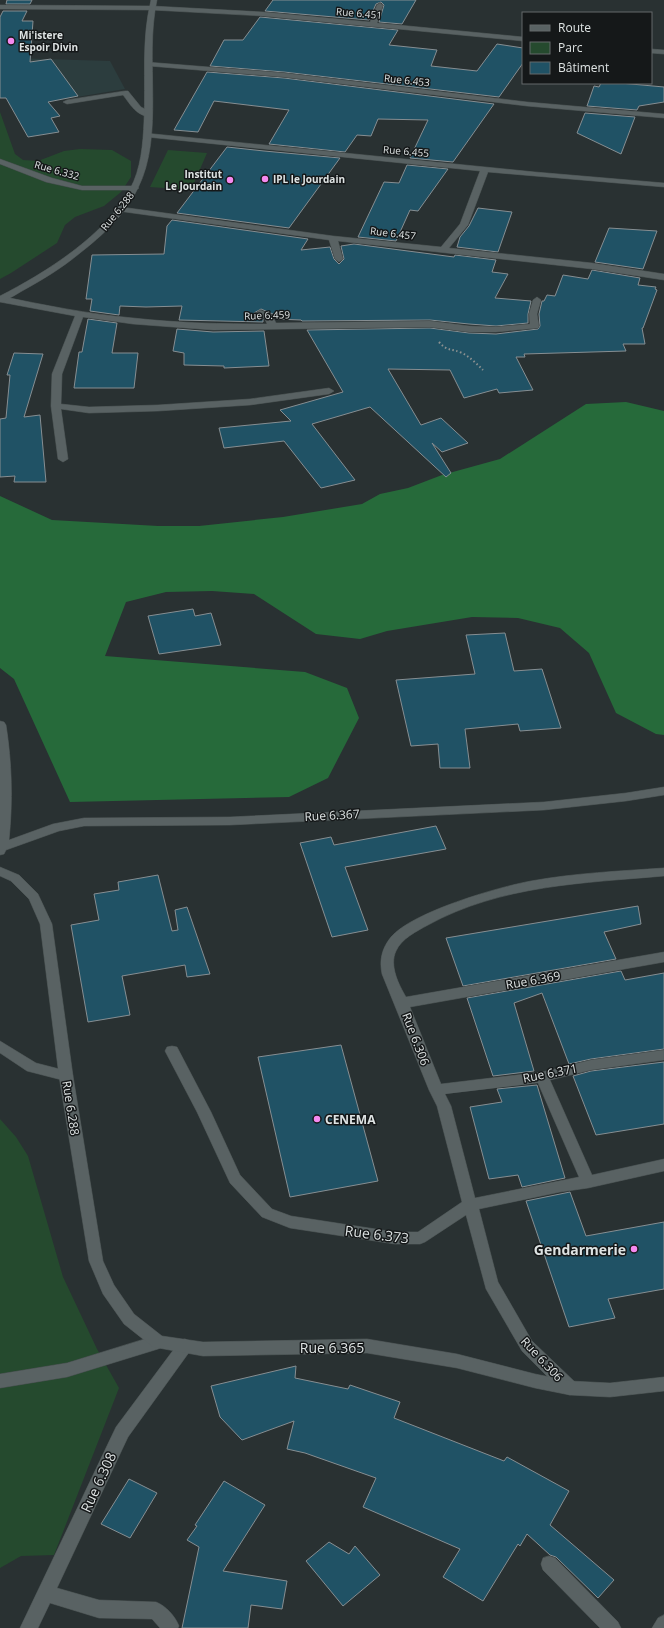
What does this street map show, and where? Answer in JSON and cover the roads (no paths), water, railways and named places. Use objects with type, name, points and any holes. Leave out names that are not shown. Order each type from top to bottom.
[{"type":"street","name":"Rue 6.288","points":[[0,299],[40,279],[66,262],[99,233],[120,210],[135,188],[145,153],[147,135],[148,34],[154,0]]},
{"type":"street","points":[[373,24],[380,5]]},
{"type":"street","name":"Rue 6.451","points":[[0,7],[152,8],[263,14],[413,27],[447,33],[522,39]]},
{"type":"street","points":[[652,51],[664,52]]},
{"type":"street","name":"Rue 6.453","points":[[148,64],[284,76],[526,104],[664,116]]},
{"type":"street","points":[[67,102],[124,93],[138,109],[148,114]]},
{"type":"street","name":"Rue 6.455","points":[[147,135],[249,144],[298,151],[664,185]]},
{"type":"street","name":"Rue 6.332","points":[[0,162],[49,180],[82,188],[135,188]]},
{"type":"street","points":[[443,250],[464,225],[485,169]]},
{"type":"street","name":"Rue 6.457","points":[[120,210],[333,238],[592,266],[664,277]]},
{"type":"street","points":[[333,238],[339,260]]},
{"type":"street","name":"Rue 6.459","points":[[0,299],[80,314],[133,321],[213,327],[430,324],[448,328],[468,329],[522,328],[535,326],[533,314],[536,300]]},
{"type":"street","points":[[260,313],[269,317],[272,325]]},
{"type":"street","points":[[63,459],[56,406],[57,374],[80,314]]},
{"type":"street","points":[[56,406],[89,410],[158,408],[250,402],[330,390]]},
{"type":"street","points":[[0,725],[5,755],[5,801],[1,849]]},
{"type":"street","name":"Rue 6.367","points":[[1,849],[57,827],[84,822],[230,821],[544,806],[626,797],[664,791]]},
{"type":"street","name":"Rue 6.288","points":[[0,871],[16,878],[34,897],[46,924],[66,1076],[96,1261],[108,1289],[129,1319],[158,1342]]},
{"type":"street","name":"Rue 6.306","points":[[570,1388],[527,1346],[491,1284],[444,1106],[436,1090],[402,1003],[390,979],[387,966],[389,950],[396,938],[425,920],[480,898],[531,885],[664,872]]},
{"type":"street","name":"Rue 6.369","points":[[402,1003],[664,957]]},
{"type":"street","points":[[0,1046],[32,1067],[66,1076]]},
{"type":"street","name":"Rue 6.373","points":[[172,1051],[204,1112],[234,1179],[267,1213],[290,1222],[395,1238],[420,1238],[469,1205],[560,1186],[588,1182],[664,1164]]},
{"type":"street","name":"Rue 6.371","points":[[436,1090],[542,1077],[592,1065],[664,1055]]},
{"type":"street","points":[[542,1077],[560,1115],[588,1182]]},
{"type":"street","name":"Rue 6.365","points":[[0,1380],[67,1370],[158,1342],[203,1349],[367,1346],[458,1361],[535,1381],[570,1388],[610,1390],[664,1384]]},
{"type":"street","name":"Rue 6.308","points":[[29,1628],[122,1432],[185,1346]]},
{"type":"street","points":[[549,1564],[612,1628]]},
{"type":"street","points":[[45,1593],[99,1609],[156,1611],[170,1626]]},
{"type":"street","points":[[662,1628],[664,1624]]},
{"type":"place","name":"Mi'istere Espoir Divin","points":[[11,41]]},
{"type":"place","name":"IPL le Jourdain","points":[[265,179]]},
{"type":"place","name":"Institut Le Jourdain","points":[[230,180]]},
{"type":"place","name":"CENEMA","points":[[317,1119]]},
{"type":"place","name":"Gendarmerie","points":[[634,1249]]}]
